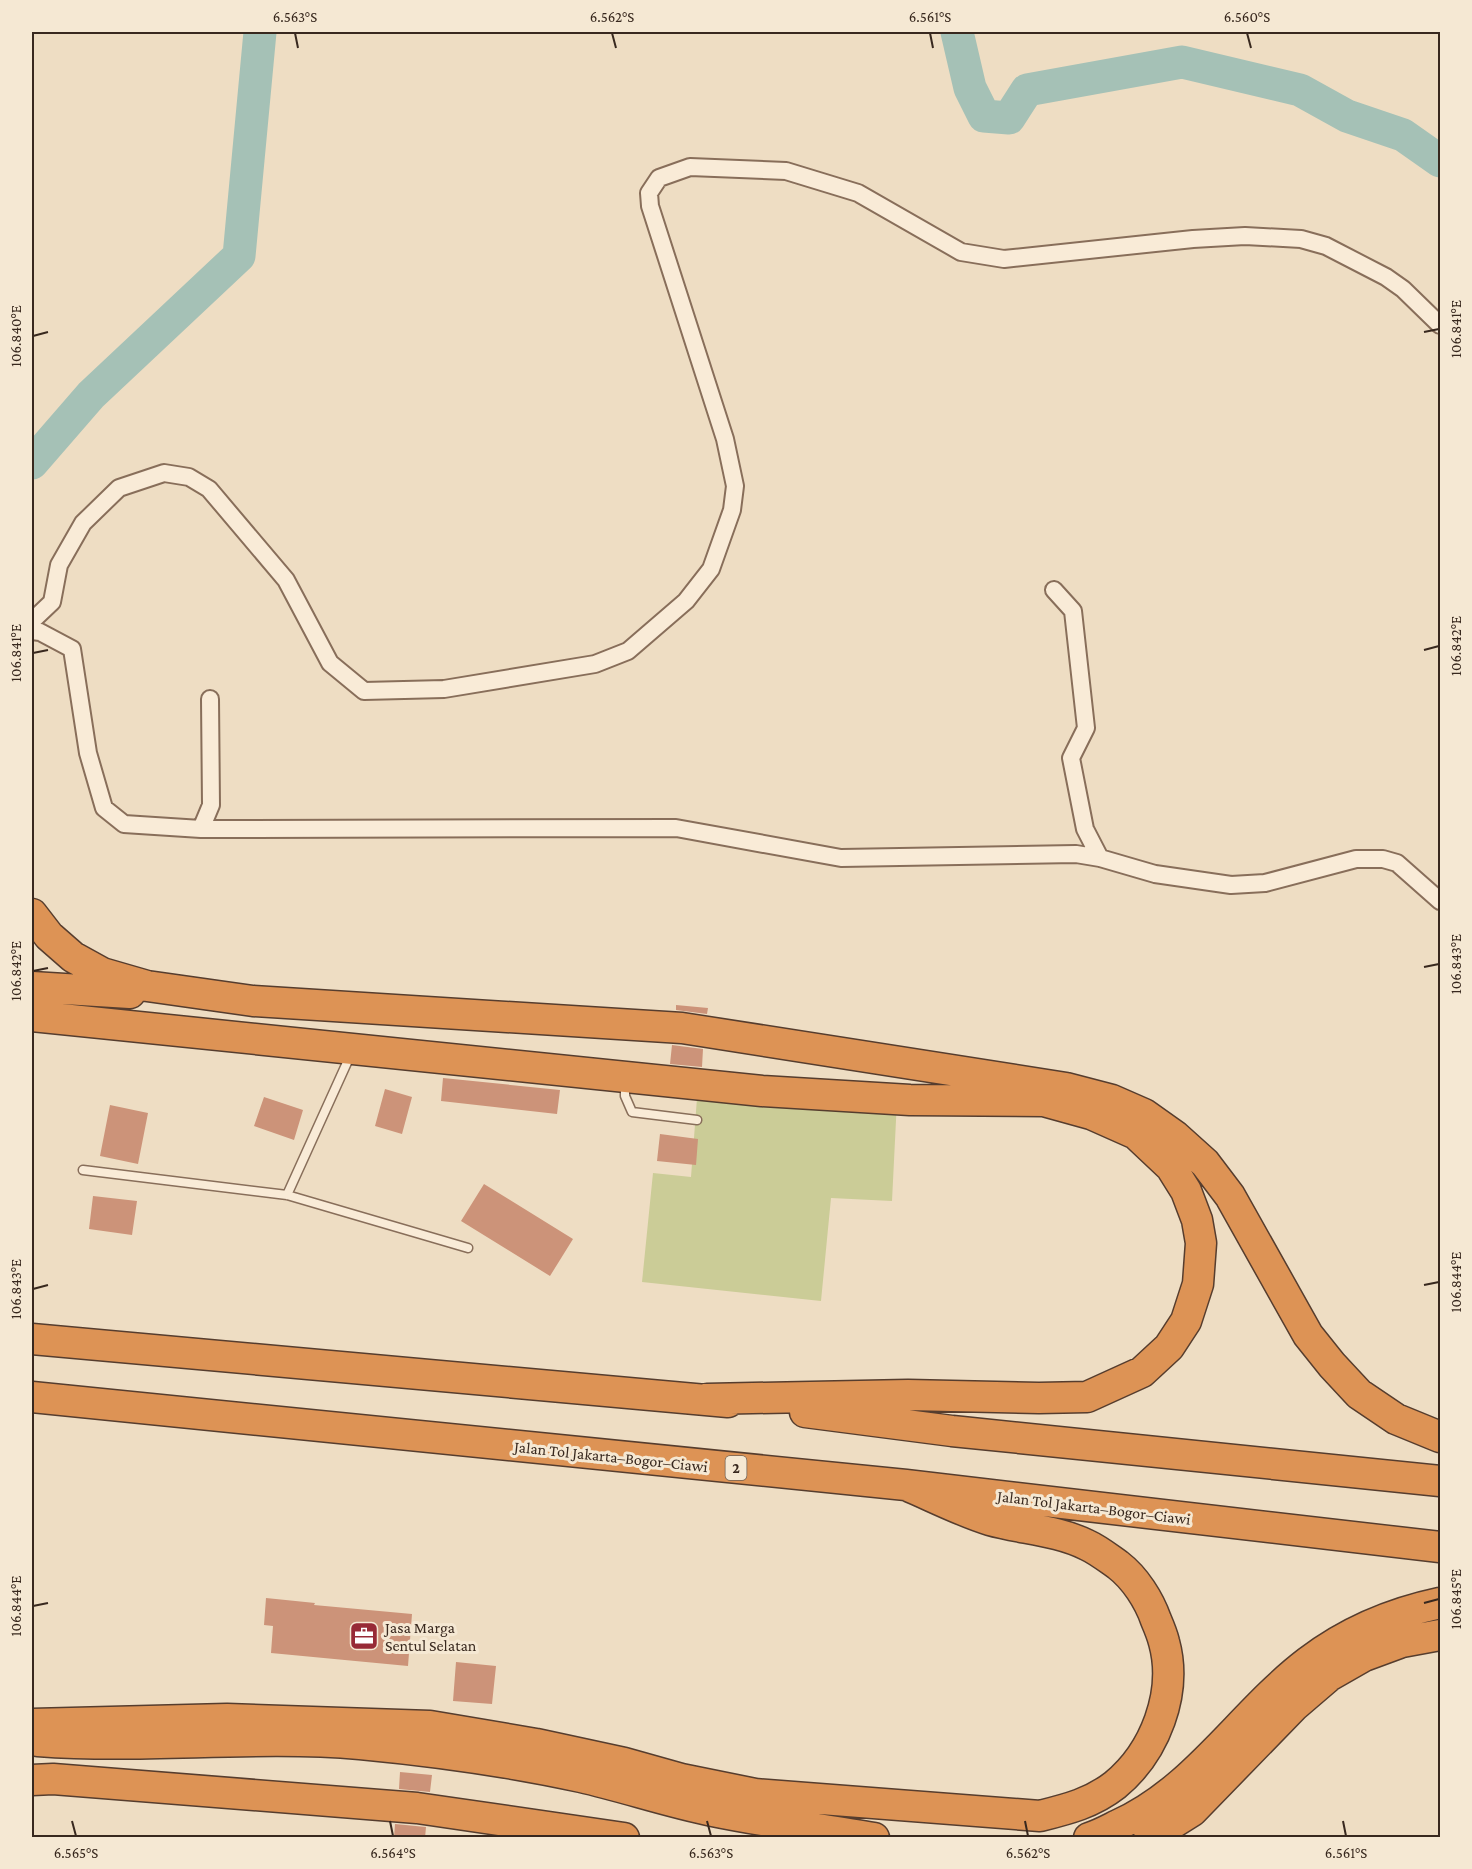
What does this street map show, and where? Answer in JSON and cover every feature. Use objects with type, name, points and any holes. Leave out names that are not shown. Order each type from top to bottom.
[{"type":"highway","points":[[32,914],[50,936],[73,957],[102,973],[147,986],[253,1001]]},
{"type":"highway","points":[[32,987],[682,1028],[1066,1088],[1112,1100],[1144,1114],[1176,1136],[1205,1163],[1230,1196],[1308,1335],[1359,1394],[1396,1419],[1440,1437]]},
{"type":"highway","points":[[39,1023],[353,1050],[762,1091],[897,1100],[1044,1101],[1091,1114],[1136,1134],[1171,1167],[1186,1191],[1197,1220],[1201,1243],[1198,1284],[1186,1321],[1169,1347],[1142,1372],[1087,1397],[908,1395],[707,1399]]},
{"type":"highway","points":[[32,1339],[707,1399],[952,1431],[1440,1481]]},
{"type":"highway","name":"Jalan Tol Jakarta–Bogor–Ciawi","points":[[32,1397],[906,1485],[1440,1547]]},
{"type":"highway","points":[[32,1724],[227,1719],[430,1726],[536,1744],[624,1763],[681,1779],[755,1794],[1040,1816],[1078,1807],[1097,1797],[1130,1772],[1143,1755],[1157,1729],[1165,1703],[1168,1671],[1165,1643],[1152,1607],[1138,1585],[1120,1566],[1087,1545],[1054,1533],[989,1519],[906,1485]]},
{"type":"highway","points":[[1089,1838],[1136,1817],[1176,1790],[1308,1662],[1342,1640],[1381,1621],[1440,1603]]},
{"type":"highway","points":[[1149,1838],[1192,1811],[1294,1706],[1329,1676],[1364,1656],[1402,1642],[1440,1635]]},
{"type":"highway","points":[[32,1740],[83,1744],[310,1742],[360,1744],[450,1755],[579,1777],[712,1811],[874,1838]]},
{"type":"highway","points":[[32,1780],[53,1779],[417,1808],[624,1838]]},
{"type":"street","points":[[32,621],[52,602],[59,565],[83,523],[119,488],[164,473],[189,477],[209,489],[286,580],[330,663],[364,692],[444,689],[595,664],[628,651],[686,601],[711,569],[732,510],[735,486],[725,439],[650,206],[649,193],[659,178],[690,167],[786,171],[858,193],[961,252],[1004,259],[1203,238],[1245,236],[1300,238],[1326,246],[1386,277],[1403,289],[1440,325]]},
{"type":"street","points":[[1054,590],[1073,610],[1086,728],[1071,758],[1085,829],[1100,858]]},
{"type":"street","points":[[32,631],[40,632],[72,649],[88,753],[104,808],[124,824],[201,829],[676,828],[841,858],[1076,854],[1100,858],[1155,874],[1231,885],[1265,883],[1356,859],[1383,859],[1398,863],[1440,901]]},
{"type":"street","points":[[201,829],[211,805],[210,699]]},
{"type":"lane","points":[[287,1195],[353,1050]]},
{"type":"lane","points":[[625,1078],[625,1096],[632,1112],[697,1120]]},
{"type":"lane","points":[[83,1170],[287,1195],[468,1248]]},
{"type":"green space","points":[[698,1085],[897,1100],[892,1201],[831,1198],[821,1301],[642,1282],[653,1173],[691,1177]]},
{"type":"building","points":[[676,1005],[708,1008],[707,1014],[676,1010]]},
{"type":"building","points":[[672,1045],[703,1049],[702,1067],[670,1064]]},
{"type":"building","points":[[443,1078],[560,1090],[557,1114],[441,1101]]},
{"type":"building","points":[[385,1089],[412,1097],[402,1134],[375,1126]]},
{"type":"building","points":[[264,1097],[303,1110],[294,1140],[254,1126]]},
{"type":"building","points":[[110,1105],[148,1113],[138,1164],[100,1156]]},
{"type":"building","points":[[660,1134],[698,1139],[696,1165],[657,1161]]},
{"type":"building","points":[[484,1184],[573,1239],[550,1276],[461,1221]]},
{"type":"building","points":[[93,1196],[137,1201],[132,1235],[89,1229]]},
{"type":"building","points":[[266,1598],[412,1614],[408,1666],[271,1653],[273,1626],[264,1625]]},
{"type":"building","points":[[456,1662],[496,1666],[492,1704],[453,1701]]},
{"type":"building","points":[[400,1772],[432,1775],[430,1792],[399,1789]]},
{"type":"building","points":[[395,1824],[426,1827],[425,1838],[394,1838]]},
{"type":"waterway","points":[[32,463],[91,395],[239,256],[260,32]]},
{"type":"waterway","points":[[957,32],[970,88],[984,116],[1009,118],[1027,90],[1182,62],[1300,90],[1347,116],[1403,135],[1440,161]]},
{"type":"place","name":"Jasa Marga Sentul Selatan","points":[[364,1636]]}]
